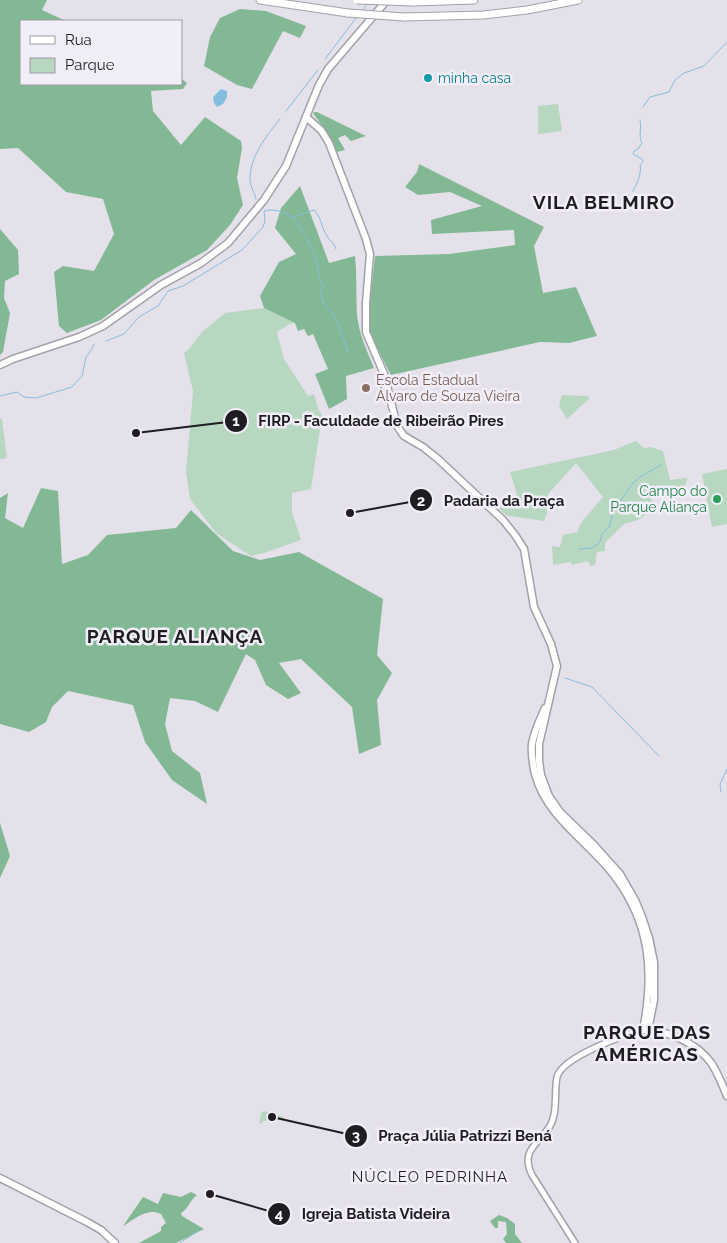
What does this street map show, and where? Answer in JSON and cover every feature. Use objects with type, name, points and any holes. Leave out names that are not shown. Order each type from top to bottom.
[{"type":"highway","points":[[260,0],[348,13],[404,17],[483,15],[527,10],[578,0]]},
{"type":"highway","points":[[357,0],[413,2],[474,0]]},
{"type":"main road","points":[[0,366],[14,359],[79,337],[104,326],[161,284],[215,254],[228,242],[248,220],[286,166],[319,85],[332,62],[387,0]]},
{"type":"main road","points":[[306,118],[321,130],[329,143],[366,238],[370,254],[366,332],[384,374],[397,426],[404,436],[423,447],[503,520],[522,545],[534,607],[551,644],[557,666],[539,744],[539,765],[542,780],[549,796],[560,812],[620,874],[638,909],[649,938],[654,962],[654,994],[645,1030],[662,1032],[675,1037],[701,1053],[712,1064],[727,1096]]},
{"type":"main road","points":[[0,1178],[87,1222],[101,1230],[115,1243]]},
{"type":"street","points":[[575,1243],[528,1167],[527,1160],[530,1151],[550,1126],[553,1116],[557,1078],[561,1069],[612,1040],[645,1030]]},
{"type":"green space","points":[[0,0],[47,0],[42,10],[64,20],[20,20],[20,85],[182,85],[182,79],[187,83],[183,89],[151,91],[153,111],[181,145],[205,117],[241,141],[242,148],[237,178],[243,205],[230,225],[207,250],[154,280],[101,320],[67,333],[59,326],[54,272],[63,266],[94,271],[114,234],[103,199],[66,192],[18,148],[0,149]]},
{"type":"green space","points":[[240,9],[266,11],[306,26],[300,38],[283,31],[252,89],[237,85],[204,66],[210,37],[220,18]]},
{"type":"green space","points":[[558,104],[562,131],[538,134],[538,106]]},
{"type":"green space","points":[[315,112],[366,136],[351,141],[345,135],[338,138],[345,150],[337,152],[313,113]]},
{"type":"green space","points":[[419,164],[544,227],[534,246],[543,293],[576,287],[597,336],[569,343],[540,342],[391,375],[367,329],[375,256],[449,254],[515,245],[514,230],[432,234],[431,220],[482,206],[450,192],[418,195],[405,187],[417,172]]},
{"type":"green space","points":[[300,186],[329,263],[355,256],[358,322],[374,368],[346,376],[347,399],[329,409],[315,374],[328,369],[313,334],[308,336],[304,329],[298,331],[295,323],[264,308],[260,296],[279,262],[296,254],[275,228],[281,208]]},
{"type":"green space","points":[[0,229],[18,250],[19,274],[5,281],[4,298],[10,313],[3,352],[0,355]]},
{"type":"green space","points":[[264,308],[295,323],[277,332],[284,359],[308,396],[314,394],[319,411],[305,411],[311,428],[320,429],[311,489],[292,493],[292,512],[301,540],[251,556],[216,533],[190,499],[186,472],[193,391],[184,353],[202,332],[225,313]]},
{"type":"green space","points":[[562,395],[587,396],[590,398],[567,419],[559,406]]},
{"type":"green space","points":[[320,411],[326,426],[312,425],[307,412]]},
{"type":"green space","points":[[0,419],[2,419],[7,458],[0,459]]},
{"type":"green space","points":[[636,441],[644,448],[651,447],[663,451],[670,480],[687,478],[685,487],[661,490],[650,499],[659,506],[638,520],[624,524],[605,543],[605,551],[597,552],[595,565],[590,566],[588,561],[572,565],[571,562],[553,565],[552,546],[560,547],[563,535],[577,532],[581,523],[603,497],[576,463],[548,494],[547,513],[544,521],[506,515],[499,509],[517,494],[510,472],[614,450]]},
{"type":"green space","name":"Campo do Parque Aliança","points":[[727,469],[727,524],[712,527],[702,474]]},
{"type":"green space","points":[[41,488],[58,491],[62,564],[88,555],[107,535],[176,528],[191,510],[233,551],[260,560],[299,552],[383,599],[377,655],[392,673],[377,700],[381,745],[359,754],[352,707],[301,659],[279,663],[301,693],[288,699],[266,685],[255,660],[246,654],[218,712],[195,701],[170,698],[165,724],[172,751],[200,773],[207,804],[172,780],[145,742],[133,705],[68,691],[52,707],[46,722],[29,732],[0,724],[0,498],[8,493],[5,518],[23,528]]},
{"type":"green space","points":[[0,823],[10,856],[0,878]]},
{"type":"green space","points":[[264,1111],[284,1117],[283,1120],[271,1118],[259,1124],[261,1113]]},
{"type":"green space","points":[[191,1192],[197,1195],[181,1213],[182,1216],[204,1229],[176,1243],[139,1243],[161,1231],[161,1227],[166,1223],[161,1214],[156,1212],[146,1213],[123,1226],[143,1197],[158,1204],[163,1193],[181,1197]]},
{"type":"green space","points":[[499,1215],[515,1224],[515,1234],[522,1243],[506,1243],[503,1239],[507,1234],[506,1222],[498,1221],[498,1228],[495,1228],[490,1221]]},
{"type":"water","points":[[221,89],[227,91],[227,97],[223,104],[217,107],[213,97]]},
{"type":"waterway","points":[[362,11],[367,4]]},
{"type":"waterway","points":[[325,59],[356,18]]},
{"type":"waterway","points":[[643,107],[650,97],[669,92],[675,80],[684,73],[704,66],[727,42]]},
{"type":"waterway","points":[[286,111],[318,70]]},
{"type":"waterway","points":[[256,199],[250,181],[252,164],[259,148],[280,119]]},
{"type":"waterway","points":[[633,191],[640,175],[640,165],[643,162],[642,159],[633,154],[642,143],[640,138],[640,120]]},
{"type":"waterway","points":[[106,341],[124,334],[139,317],[158,306],[168,291],[183,286],[242,250],[263,227],[265,221],[264,211],[271,210],[290,216],[296,221],[302,231],[315,256],[319,276],[324,286],[320,293],[325,306],[335,316],[348,352]]},
{"type":"waterway","points":[[293,217],[314,210],[319,216],[325,233],[336,249]]},
{"type":"waterway","points":[[0,396],[17,392],[24,397],[36,398],[72,387],[82,376],[86,357],[94,344]]},
{"type":"waterway","points":[[579,549],[592,548],[600,542],[602,534],[609,527],[614,510],[633,483],[661,465]]},
{"type":"waterway","points":[[565,678],[592,687],[659,756]]},
{"type":"waterway","points":[[721,792],[720,784],[727,769]]},
{"type":"waterway","points":[[180,1243],[198,1231]]},
{"type":"place","name":"minha casa","points":[[428,78]]},
{"type":"place","name":"Escola Estadual Álvaro de Souza Vieira","points":[[366,388]]},
{"type":"place","name":"FIRP - Faculdade de Ribeirão Pires","points":[[136,433]]},
{"type":"place","name":"Campo do Parque Aliança","points":[[717,499]]},
{"type":"place","name":"Padaria da Praça","points":[[350,513]]},
{"type":"place","name":"Praça Júlia Patrizzi Bená","points":[[272,1117]]},
{"type":"place","name":"Igreja Batista Videira","points":[[210,1194]]},
{"type":"district","name":"VILA BELMIRO","points":[[604,202]]},
{"type":"district","name":"PARQUE ALIANÇA","points":[[175,636]]},
{"type":"district","name":"PARQUE DAS AMÉRICAS","points":[[647,1043]]},
{"type":"district","name":"NÚCLEO PEDRINHA","points":[[430,1177]]}]
